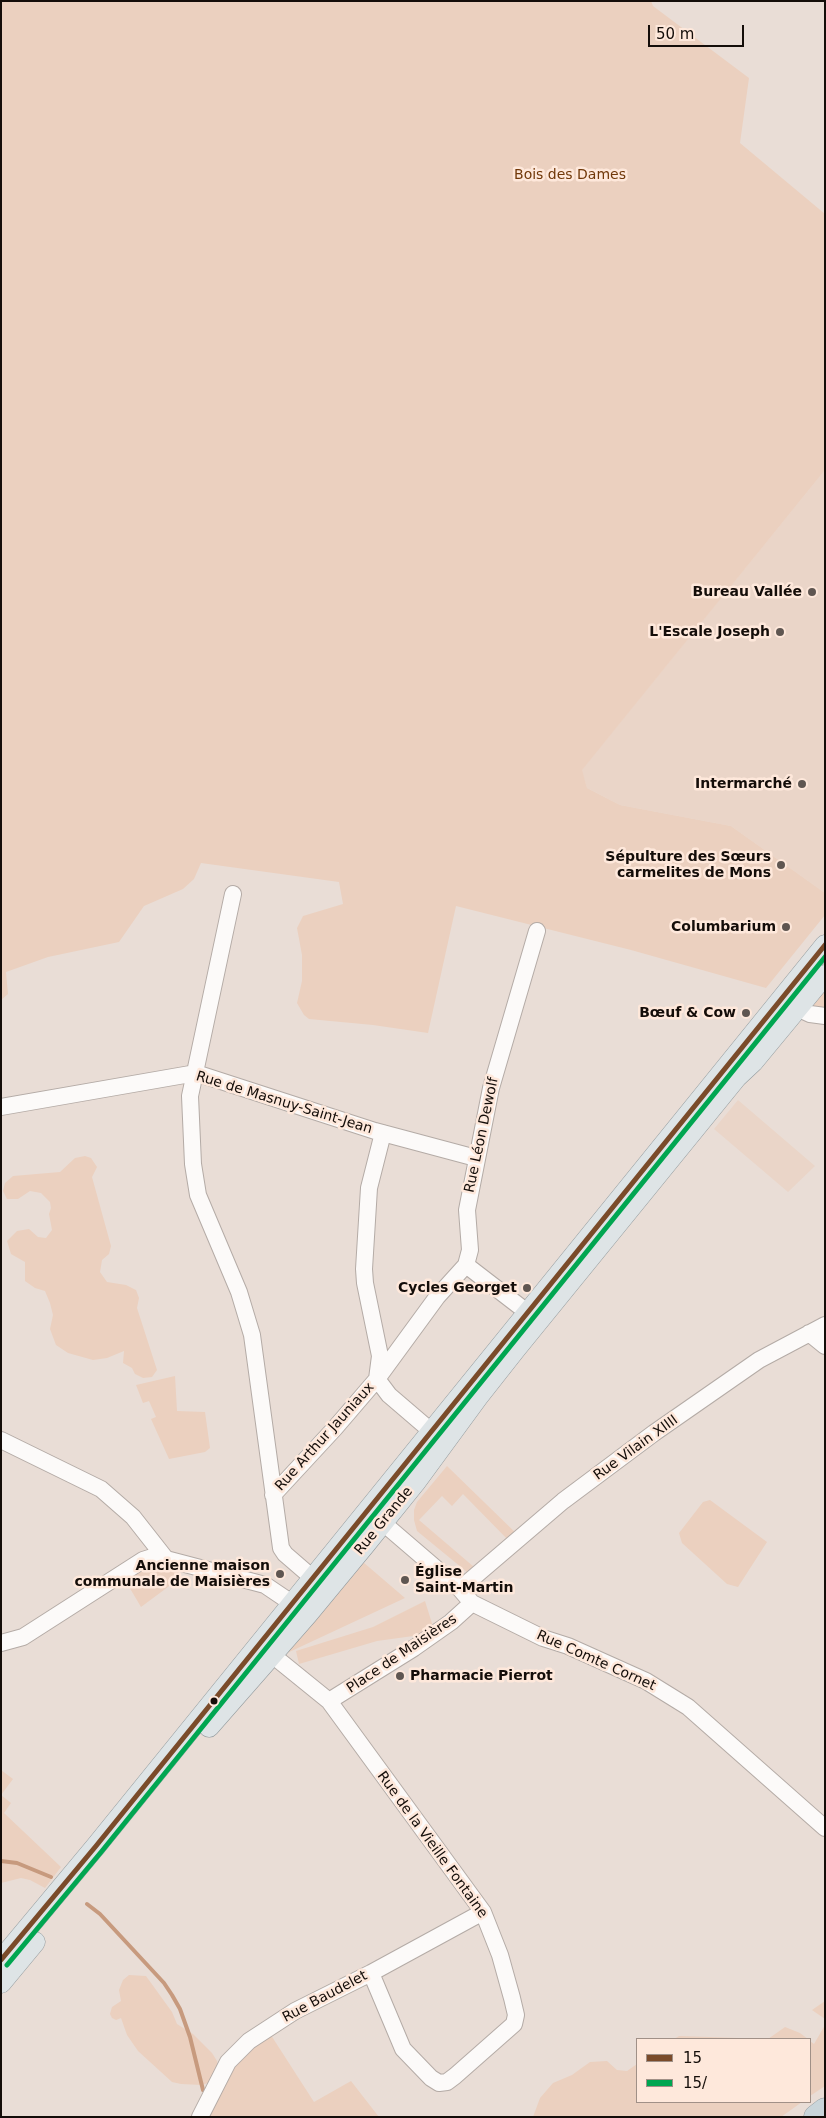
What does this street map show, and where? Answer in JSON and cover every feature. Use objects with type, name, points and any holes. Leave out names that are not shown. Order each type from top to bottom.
[{"type":"highway","points":[[816,2117],[825,2110]]},
{"type":"main road","name":"Rue Grande","points":[[1,1960],[96,1846],[825,945]]},
{"type":"main road","name":"Rue Grande","points":[[1,1983],[217,1718],[328,1590],[415,1483],[515,1350],[737,1077],[754,1062],[825,975]]},
{"type":"street","points":[[233,894],[190,1096],[195,1180],[198,1195],[237,1285],[251,1328],[257,1358],[281,1548],[285,1554],[328,1590]]},
{"type":"street","name":"Rue Léon Dewolf","points":[[466,1265],[470,1250],[467,1210],[476,1158],[491,1088],[537,931]]},
{"type":"street","points":[[794,983],[797,1008],[810,1014],[825,1016]]},
{"type":"street","name":"Rue de Masnuy-Saint-Jean","points":[[1,1107],[196,1073],[383,1133],[476,1158]]},
{"type":"street","name":"Rue Arthur Jauniaux","points":[[383,1133],[369,1188],[364,1269],[365,1283],[380,1356],[377,1379],[389,1395],[431,1431]]},
{"type":"street","points":[[466,1265],[527,1312]]},
{"type":"street","name":"Rue Arthur Jauniaux","points":[[273,1495],[377,1379],[437,1297],[466,1265]]},
{"type":"street","name":"Rue Vilain XIIII","points":[[460,1590],[563,1501],[654,1433],[759,1360],[825,1325]]},
{"type":"street","points":[[809,1333],[825,1346]]},
{"type":"street","points":[[1,1440],[101,1489],[133,1517],[162,1554],[173,1562],[265,1585],[308,1614]]},
{"type":"street","name":"Rue Comte Cornet","points":[[368,1509],[460,1590],[472,1604],[543,1638],[568,1646],[646,1681],[688,1707],[825,1828]]},
{"type":"street","points":[[1,1652],[143,1560],[162,1554]]},
{"type":"street","name":"Place de Maisières","points":[[329,1701],[414,1648],[452,1622],[472,1604]]},
{"type":"street","points":[[1,1643],[23,1637]]},
{"type":"street","name":"Rue de la Vieille Fontaine","points":[[271,1654],[329,1701],[483,1912],[500,1955],[516,2020],[512,2028],[447,2082],[439,2083],[431,2078],[403,2049],[371,1973]]},
{"type":"street","name":"Rue Baudelet","points":[[202,2113],[212,2091],[233,2056],[249,2041],[295,2011],[371,1973],[483,1912]]},
{"type":"shaded area","points":[[825,470],[825,893],[731,826],[620,805],[587,788],[581,770]]},
{"type":"shaded area","points":[[738,1100],[815,1166],[788,1192],[714,1129]]},
{"type":"green space","name":"Bois des Dames","points":[[1,1],[651,1],[653,6],[749,78],[740,143],[825,214],[825,470],[582,770],[587,788],[620,805],[731,826],[825,893],[825,915],[766,988],[631,950],[456,906],[428,1033],[373,1025],[309,1019],[304,1015],[297,1003],[302,981],[302,955],[297,928],[303,916],[343,904],[339,882],[201,863],[194,879],[183,889],[144,906],[119,942],[48,957],[6,972],[8,994],[1,1000]]},
{"type":"green space","points":[[825,984],[825,1010],[808,1006]]},
{"type":"green space","points":[[85,1156],[91,1158],[97,1167],[92,1177],[111,1246],[109,1254],[102,1260],[100,1272],[107,1282],[126,1285],[136,1290],[139,1298],[137,1308],[157,1370],[152,1377],[143,1378],[135,1374],[132,1368],[123,1363],[124,1351],[107,1358],[93,1360],[68,1353],[56,1345],[50,1329],[53,1315],[45,1291],[35,1288],[25,1281],[25,1262],[11,1254],[7,1241],[17,1231],[29,1229],[38,1237],[46,1238],[52,1230],[49,1214],[50,1202],[41,1193],[30,1191],[18,1199],[7,1199],[3,1191],[5,1183],[13,1176],[60,1172],[75,1158]]},
{"type":"green space","points":[[175,1376],[177,1411],[205,1412],[210,1448],[205,1452],[169,1459],[151,1419],[156,1417],[149,1401],[143,1403],[136,1385]]},
{"type":"green space","points":[[447,1466],[521,1538],[513,1545],[463,1494],[452,1506],[442,1496],[419,1520],[474,1567],[467,1572],[417,1531],[414,1520],[414,1510],[417,1502]]},
{"type":"green space","points":[[710,1500],[767,1542],[738,1587],[727,1584],[682,1543],[679,1533],[703,1502]]},
{"type":"green space","points":[[363,1562],[405,1598],[285,1654]]},
{"type":"green space","points":[[151,1566],[179,1571],[172,1584],[141,1607],[125,1580],[144,1567]]},
{"type":"green space","points":[[425,1601],[435,1633],[377,1641],[299,1664],[296,1651],[373,1627]]},
{"type":"green space","points":[[1,1770],[13,1779],[1,1795]]},
{"type":"green space","points":[[1,1795],[11,1803],[4,1813],[61,1867],[45,1888],[30,1880],[21,1878],[1,1883]]},
{"type":"green space","points":[[129,1975],[146,1976],[172,2012],[177,2024],[193,2034],[212,2053],[218,2067],[208,2083],[202,2085],[172,2082],[138,2051],[127,2035],[121,2018],[116,2020],[112,2018],[110,2014],[112,2007],[121,2001],[119,1990],[123,1980]]},
{"type":"green space","points":[[825,2001],[825,2019],[812,2010]]},
{"type":"green space","points":[[825,2025],[825,2086],[811,2095],[811,2042],[814,2044]]},
{"type":"green space","points":[[785,2027],[807,2038],[769,2038]]},
{"type":"green space","points":[[267,2029],[314,2102],[351,2081],[379,2117],[200,2117],[212,2091]]},
{"type":"green space","points":[[679,2036],[738,2038],[676,2038]]},
{"type":"green space","points":[[607,2061],[617,2070],[627,2071],[636,2065],[636,2103],[801,2103],[781,2117],[533,2117],[540,2098],[553,2083],[572,2075],[590,2062]]},
{"type":"waterway","points":[[1,1861],[17,1863],[51,1877]]},
{"type":"waterway","points":[[87,1904],[100,1914],[164,1983],[172,1995],[180,2009],[190,2037],[203,2090]]},
{"type":"transit line","name":"15","points":[[1,1960],[96,1846],[825,945]]},
{"type":"transit line","name":"15/","points":[[7,1965],[102,1851],[825,957]]},
{"type":"place","name":"Bureau Vallée","points":[[812,592]]},
{"type":"place","name":"L'Escale Joseph","points":[[780,632]]},
{"type":"place","name":"Intermarché","points":[[802,784]]},
{"type":"place","name":"Sépulture des Sœurs carmelites de Mons","points":[[781,865]]},
{"type":"place","name":"Columbarium","points":[[786,927]]},
{"type":"place","name":"Bœuf & Cow","points":[[746,1013]]},
{"type":"place","name":"Cycles Georget","points":[[527,1288]]},
{"type":"place","name":"Ancienne maison communale de Maisières","points":[[280,1574]]},
{"type":"place","name":"Église Saint-Martin","points":[[405,1580]]},
{"type":"place","name":"Pharmacie Pierrot","points":[[400,1676]]}]
